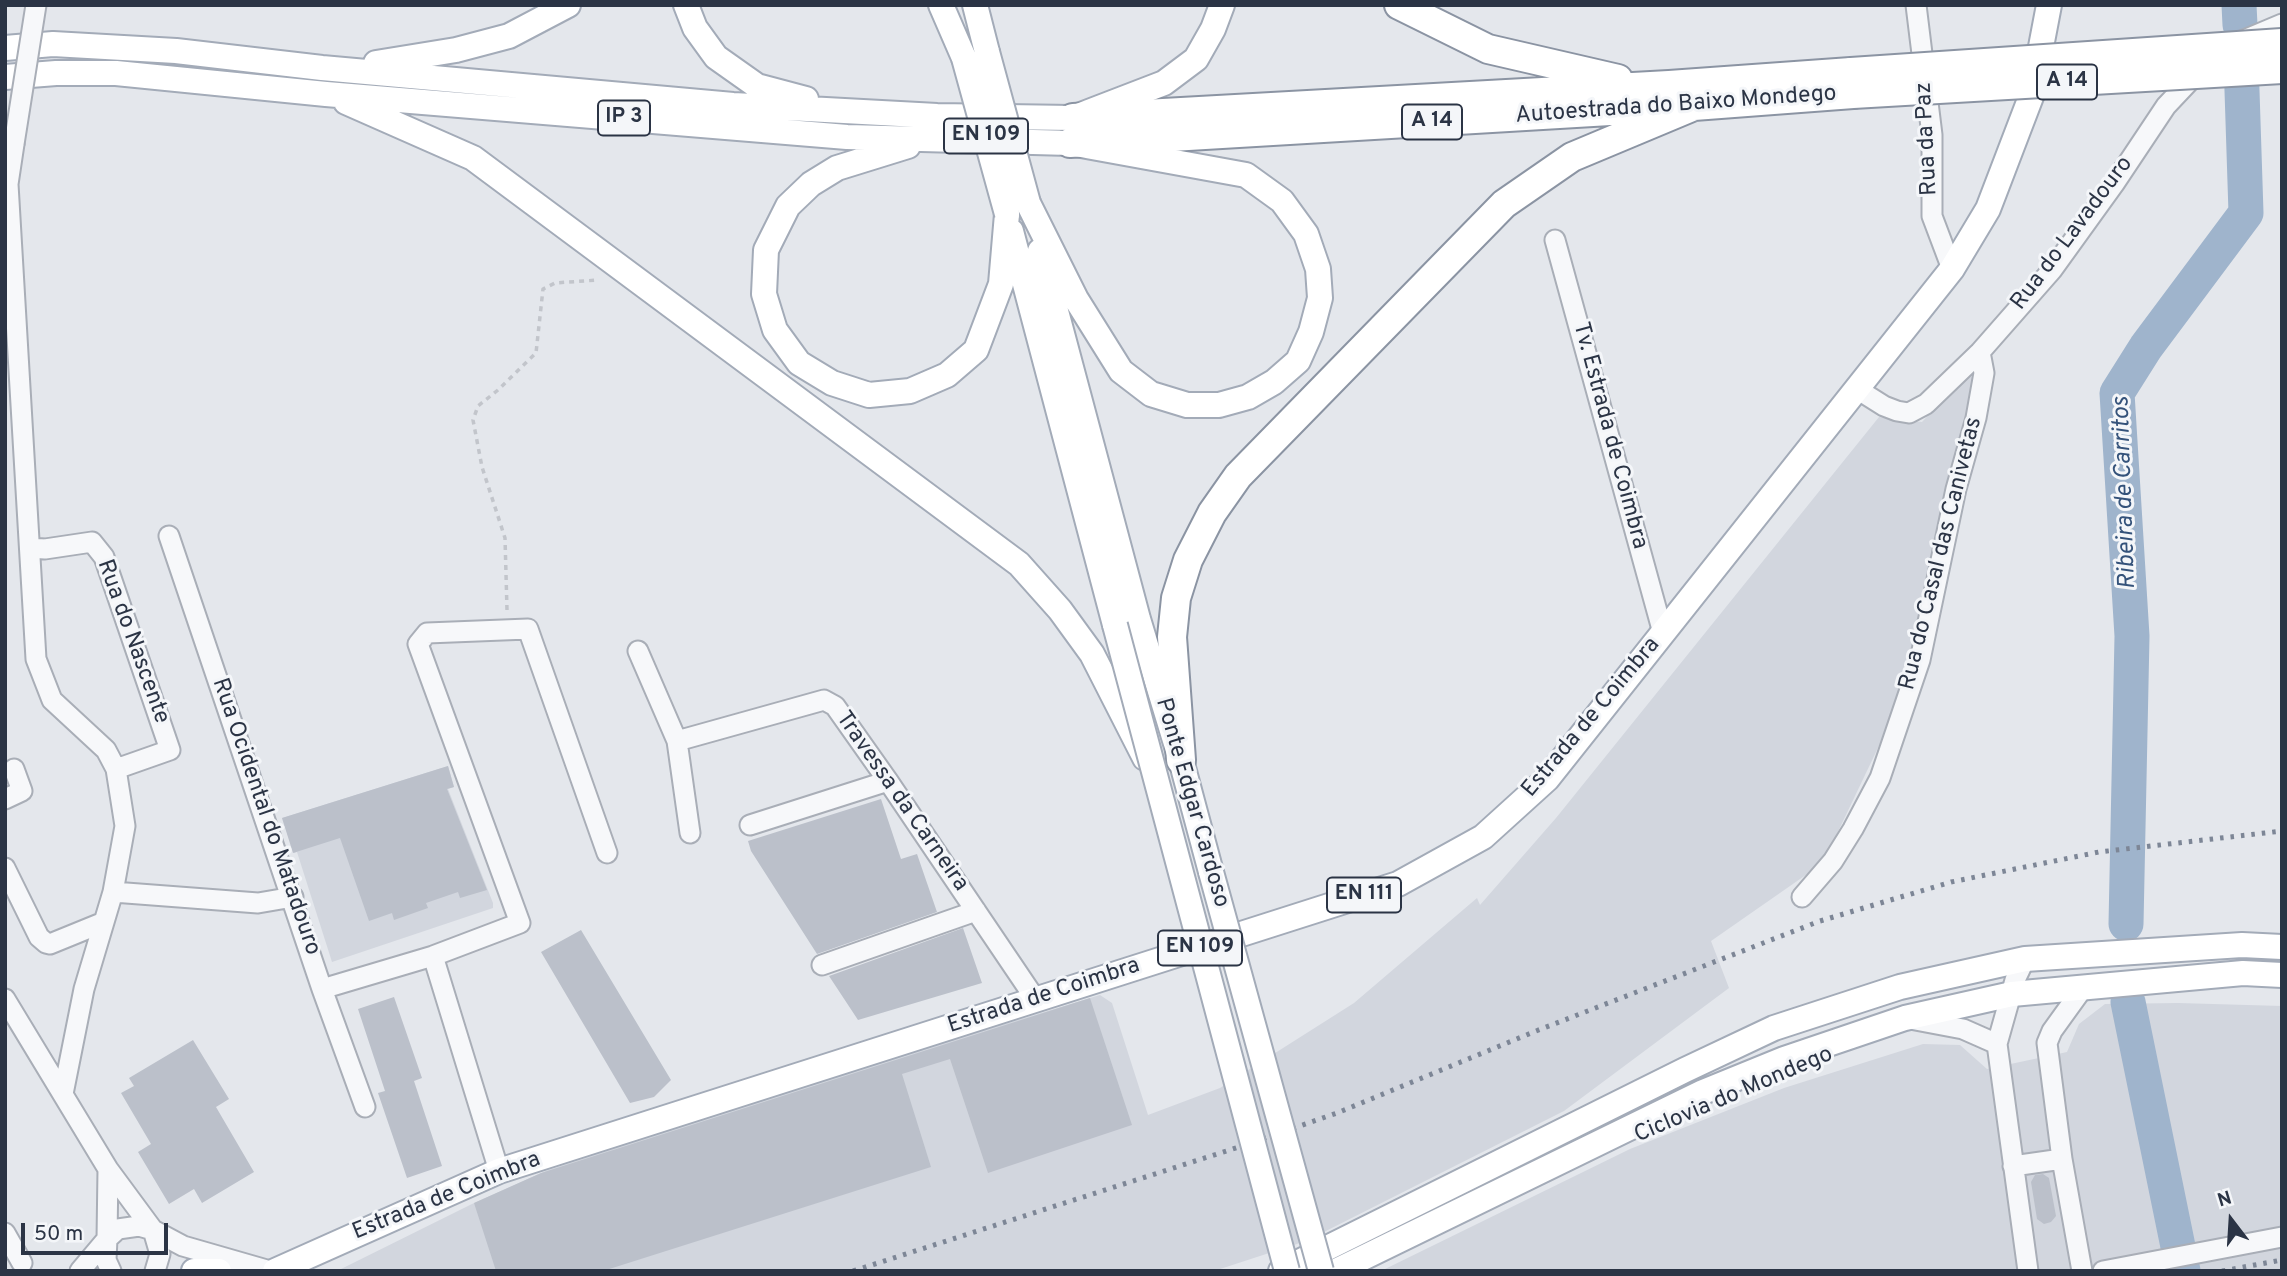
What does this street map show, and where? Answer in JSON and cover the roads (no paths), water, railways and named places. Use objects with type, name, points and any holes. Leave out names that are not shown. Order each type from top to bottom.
[{"type":"highway","points":[[1399,5],[1488,49],[1605,77],[1669,85]]},
{"type":"highway","name":"Autoestrada do Baixo Mondego","points":[[1071,131],[1694,106],[1852,83],[2282,43]]},
{"type":"highway","name":"Autoestrada do Baixo Mondego","points":[[1071,131],[1669,85],[1852,83],[2282,69]]},
{"type":"highway","points":[[1181,760],[1172,637],[1176,597],[1188,560],[1212,513],[1238,476],[1504,204],[1572,157],[1694,106]]},
{"type":"main road","points":[[322,68],[400,60],[456,50],[509,36],[568,5]]},
{"type":"main road","points":[[687,5],[695,29],[716,57],[757,86],[857,113]]},
{"type":"main road","points":[[941,5],[976,55]]},
{"type":"main road","name":"EN 109","points":[[950,5],[976,55],[1126,622]]},
{"type":"main road","name":"EN 109","points":[[975,5],[976,55]]},
{"type":"main road","points":[[976,55],[992,5]]},
{"type":"main road","points":[[1071,131],[1164,83],[1196,59],[1213,29],[1222,5]]},
{"type":"main road","name":"Estrada de Coimbra","points":[[272,1271],[499,1171],[1398,884],[1483,837],[1547,779],[1952,269],[1989,209],[2032,94],[2049,5]]},
{"type":"main road","name":"IP 3","points":[[5,48],[53,44],[176,51],[322,68],[733,105],[1071,131]]},
{"type":"main road","name":"IP 3","points":[[5,77],[56,73],[116,73],[326,94],[846,137],[926,140],[1071,131]]},
{"type":"main road","points":[[326,94],[473,158],[1018,564],[1060,610],[1092,654],[1152,772]]},
{"type":"main road","points":[[1017,208],[1121,371],[1151,394],[1186,405],[1219,405],[1248,397],[1274,382],[1298,361],[1311,332],[1320,298],[1318,269],[1306,234],[1282,201],[1246,175],[1071,131]]},
{"type":"main road","points":[[926,140],[837,168],[811,184],[788,205],[766,250],[764,294],[775,330],[799,363],[832,383],[869,395],[910,391],[947,375],[975,350],[1001,284],[1017,208]]},
{"type":"main road","name":"Ponte Edgar Cardoso","points":[[1126,622],[1181,760],[1321,1271]]},
{"type":"main road","name":"Ponte Edgar Cardoso","points":[[1126,622],[1152,772],[1287,1271]]},
{"type":"main road","points":[[1281,1271],[1774,1028],[1900,988],[2025,959],[2242,945],[2282,947]]},
{"type":"main road","points":[[1336,1271],[1703,1092],[1784,1059],[1905,1018],[2012,994],[2243,973],[2282,975]]},
{"type":"main road","points":[[194,1271],[219,1271]]},
{"type":"street","points":[[36,5],[8,184],[36,659],[52,701],[106,750],[116,769],[125,826],[113,892],[84,989],[63,1094]]},
{"type":"street","name":"Rua da Paz","points":[[1916,5],[1932,135],[1932,216],[1952,269]]},
{"type":"street","name":"Rua do Lavadouro","points":[[1857,389],[1884,406],[1909,413],[1926,404],[1980,352],[2052,270],[2180,89],[2205,65],[2224,52],[2248,38],[2282,24]]},
{"type":"street","name":"Tv. Estrada de Coimbra","points":[[1555,240],[1663,633]]},
{"type":"street","name":"Rua do Casal das Canivetas","points":[[1802,897],[1833,861],[1880,778],[1920,660],[1956,489],[1976,418],[1984,373],[1980,352]]},
{"type":"street","name":"Rua Ocidental do Matadouro","points":[[170,536],[322,989],[365,1107]]},
{"type":"street","name":"Rua do Nascente","points":[[30,548],[45,549],[92,542],[104,557],[170,750],[116,769]]},
{"type":"street","points":[[322,989],[433,956],[520,923],[418,644],[427,633],[528,629],[607,853]]},
{"type":"street","points":[[638,651],[677,741],[690,833]]},
{"type":"street","name":"Travessa da Carneira","points":[[677,741],[824,700],[835,706],[1037,1000]]},
{"type":"street","points":[[5,799],[23,791],[14,769]]},
{"type":"street","points":[[750,825],[888,780]]},
{"type":"street","points":[[5,868],[39,937],[46,943],[50,944],[104,922]]},
{"type":"street","points":[[113,892],[258,903],[293,897]]},
{"type":"street","points":[[822,965],[976,911]]},
{"type":"street","points":[[433,956],[499,1171]]},
{"type":"street","points":[[2025,959],[2015,980],[1997,1044],[2028,1271]]},
{"type":"street","points":[[2082,1271],[2062,1159],[2047,1043],[2052,1031],[2083,988]]},
{"type":"street","points":[[5,999],[108,1169],[153,1230],[160,1254],[155,1271]]},
{"type":"street","points":[[1905,1018],[1963,1029],[1997,1044]]},
{"type":"street","points":[[2013,1166],[2062,1159]]},
{"type":"street","points":[[108,1169],[106,1260],[111,1271]]},
{"type":"street","points":[[80,1271],[118,1229],[139,1227],[153,1230],[183,1246],[272,1271]]},
{"type":"street","points":[[5,1233],[20,1266]]},
{"type":"street","points":[[2103,1271],[2282,1237]]},
{"type":"waterway","name":"Ribeira de Carritos","points":[[2239,5],[2240,25]]},
{"type":"waterway","name":"Ribeira de Carritos","points":[[2126,924],[2132,636],[2117,393],[2146,347],[2246,213],[2241,60]]},
{"type":"waterway","points":[[2128,1002],[2183,1271]]},
{"type":"railway","points":[[853,1271],[1337,1113],[1536,1031],[1820,921],[1951,882],[2099,852],[2282,831]]},
{"type":"railway","points":[[2222,1271],[2282,1260]]}]
